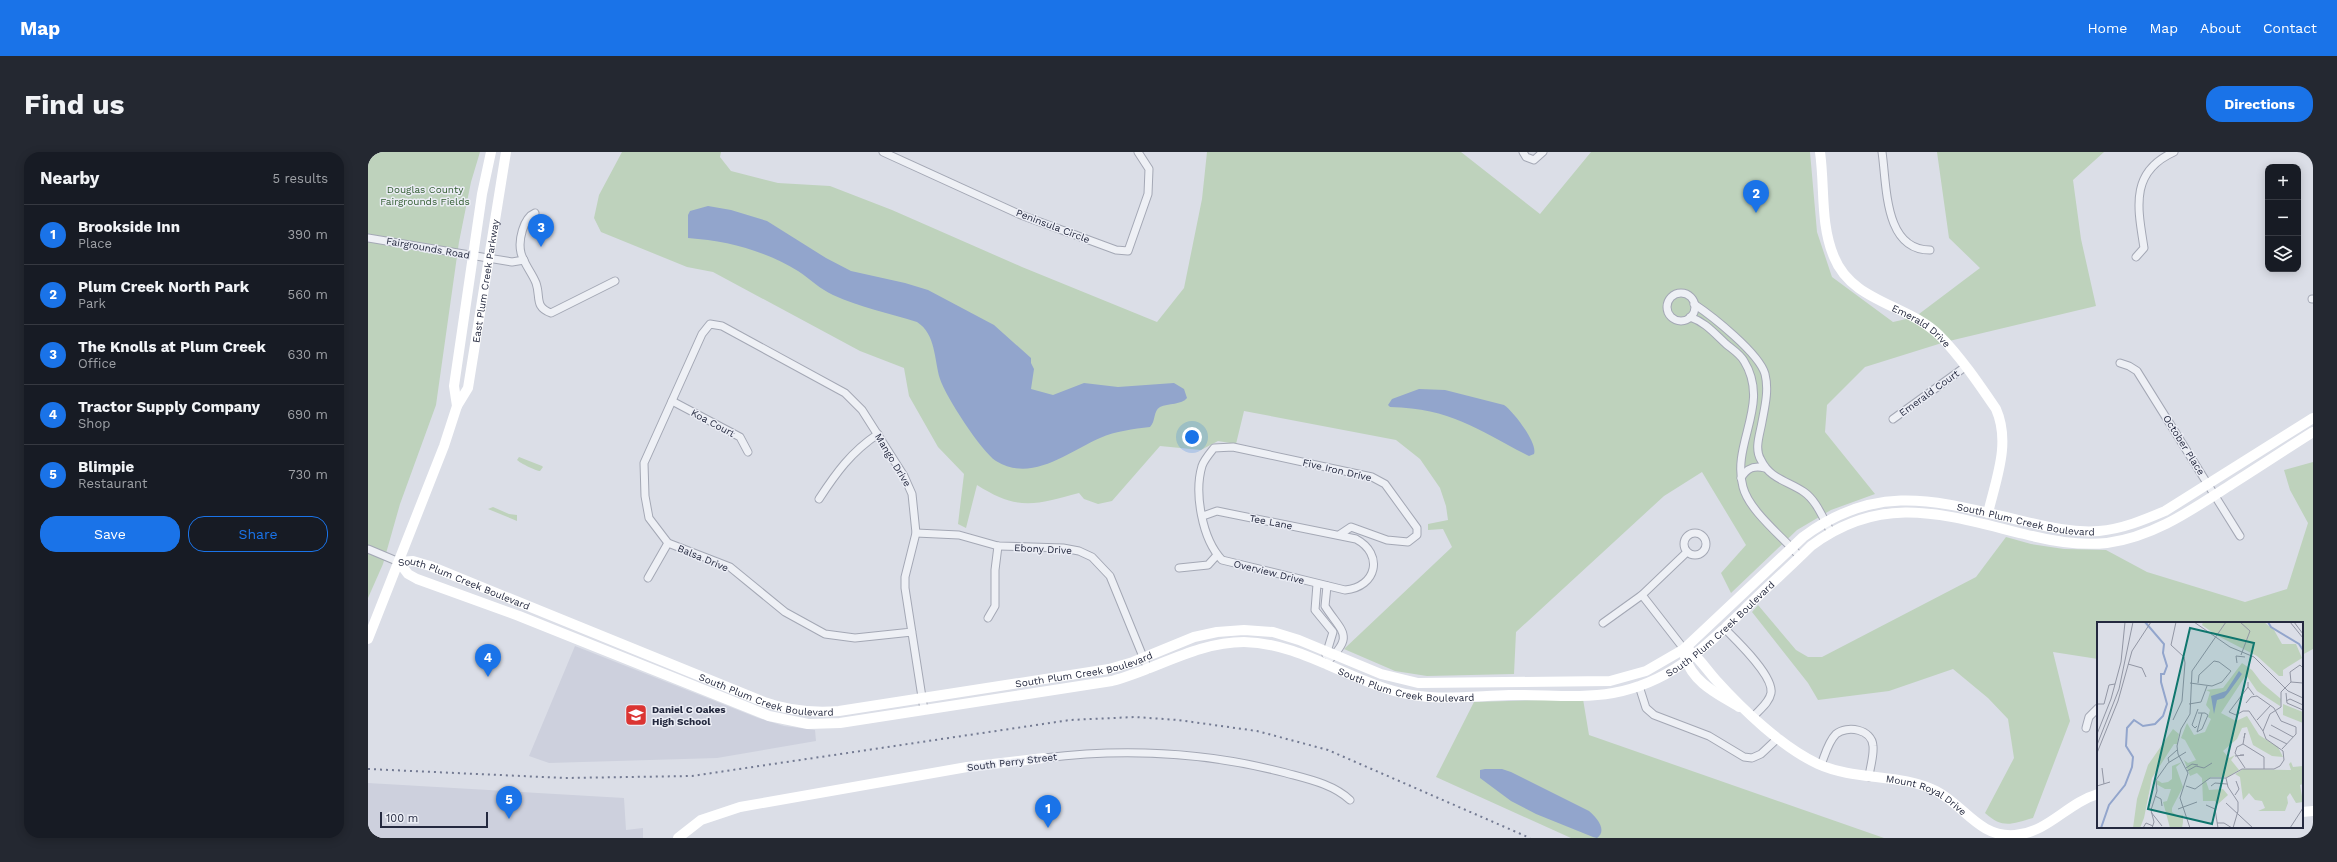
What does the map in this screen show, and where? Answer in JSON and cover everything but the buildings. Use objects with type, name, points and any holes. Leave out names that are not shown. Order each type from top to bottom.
[{"type":"street","name":"East Plum Creek Parkway","points":[[457,406],[454,386],[490,152]]},
{"type":"street","name":"East Plum Creek Parkway","points":[[368,639],[444,446],[457,406],[468,388],[506,152]]},
{"type":"street","name":"Peninsula Circle","points":[[884,152],[1021,215],[1116,250],[1128,251],[1148,194],[1149,169],[1138,152]]},
{"type":"street","points":[[1523,152],[1526,157],[1534,160],[1543,152]]},
{"type":"street","name":"Emerald Drive","points":[[1820,152],[1826,229],[1834,258],[1849,280],[1870,297],[1915,317],[1938,334],[1996,409],[2002,422],[2003,434],[2001,457],[1988,513]]},
{"type":"street","points":[[1882,152],[1892,224],[1910,246],[1919,250],[1930,250]]},
{"type":"street","points":[[2136,257],[2144,248],[2138,208],[2139,193],[2146,177],[2155,164],[2174,152]]},
{"type":"street","points":[[535,213],[529,216],[523,224],[520,251],[536,284],[539,306],[551,313],[615,281]]},
{"type":"street","name":"Fairgrounds Road","points":[[368,238],[512,262],[524,260]]},
{"type":"street","points":[[1694,304],[1694,309],[1690,317],[1683,321],[1673,319],[1667,311],[1667,304],[1672,296],[1679,293],[1688,295],[1694,304],[1706,312],[1750,351],[1764,373],[1767,395],[1758,451],[1760,459],[1773,476],[1803,492],[1813,501],[1831,532]]},
{"type":"street","points":[[1690,317],[1701,321],[1743,359],[1752,378],[1755,396],[1741,459],[1741,479],[1746,496],[1753,507],[1800,557]]},
{"type":"street","name":"Balsa Drive","points":[[710,324],[702,334],[644,463],[645,496],[649,518],[668,543],[730,567],[785,612],[825,634],[855,638],[912,632]]},
{"type":"street","name":"Mango Drive","points":[[710,324],[722,326],[845,393],[862,410],[904,476],[912,494],[916,533],[905,577],[924,710]]},
{"type":"street","name":"October Place","points":[[2120,364],[2129,366],[2137,371],[2209,484],[2240,536]]},
{"type":"street","name":"Emerald Court","points":[[1893,419],[1965,367]]},
{"type":"street","name":"Koa Court","points":[[672,401],[740,437],[748,452]]},
{"type":"street","name":"South Plum Creek Boulevard","points":[[399,562],[413,561],[430,566],[780,707],[809,712],[839,711],[1092,672],[1123,665],[1194,637],[1237,630],[1273,632],[1331,652],[1385,675],[1418,683],[1592,683],[1620,679],[1646,671],[1684,649],[1792,547],[1824,522],[1861,506],[1895,500],[1933,501],[2058,529],[2105,530],[2154,516],[2209,484],[2313,418]]},
{"type":"street","name":"South Plum Creek Boulevard","points":[[399,562],[408,574],[417,579],[519,616],[778,719],[808,724],[840,723],[1094,684],[1126,677],[1198,649],[1231,643],[1271,645],[1295,651],[1386,689],[1404,694],[1429,696],[1602,694],[1639,686],[1664,676],[1687,662],[1800,557],[1831,532],[1874,515],[1907,511],[1931,513],[2057,541],[2099,544],[2116,542],[2148,532],[2177,519],[2313,432]]},
{"type":"street","points":[[819,499],[843,464],[856,450],[878,434]]},
{"type":"street","name":"Five Iron Drive","points":[[1203,516],[1198,483],[1202,464],[1214,448],[1232,447],[1372,477],[1385,484],[1417,528],[1417,535],[1408,542],[1387,540],[1350,527],[1339,535]]},
{"type":"street","points":[[1741,479],[1750,468],[1758,466],[1766,468]]},
{"type":"street","name":"Tee Lane","points":[[1203,516],[1217,511],[1339,535]]},
{"type":"street","points":[[1179,568],[1208,565],[1217,555],[1209,541],[1203,516]]},
{"type":"street","name":"Ebony Drive","points":[[916,533],[959,535],[998,546],[1063,548],[1079,551],[1092,557],[1110,576],[1148,669]]},
{"type":"street","name":"Overview Drive","points":[[1217,555],[1222,560],[1317,584],[1345,590],[1355,589],[1368,580],[1373,570],[1373,557],[1366,544],[1356,539],[1339,535]]},
{"type":"street","points":[[648,578],[668,543]]},
{"type":"street","points":[[988,618],[995,606],[995,570],[998,546]]},
{"type":"street","points":[[368,549],[399,562]]},
{"type":"street","points":[[1603,623],[1642,595],[1687,552]]},
{"type":"street","name":"Overview Drive","points":[[1317,584],[1314,598],[1315,610],[1333,632],[1331,652]]},
{"type":"street","name":"Overview Drive","points":[[1325,664],[1331,652],[1342,641],[1343,630],[1325,606],[1327,586]]},
{"type":"street","points":[[1642,595],[1684,649]]},
{"type":"street","points":[[1724,628],[1766,675],[1770,685],[1771,693],[1768,701],[1754,716]]},
{"type":"street","name":"Mount Royal Drive","points":[[1684,649],[1695,655],[1717,680],[1754,716],[1796,752],[1821,765],[1869,777],[1930,788],[1979,825],[1993,832],[2006,835],[2035,832],[2082,800],[2097,794]]},
{"type":"street","name":"Mount Royal Drive","points":[[1684,649],[1687,662],[1708,688],[1754,716]]},
{"type":"street","points":[[1639,686],[1646,708],[1654,715],[1709,736],[1744,757],[1752,758],[1762,754],[1778,738]]},
{"type":"street","points":[[2086,728],[2090,717],[2097,709]]},
{"type":"street","points":[[1821,765],[1830,742],[1837,734],[1845,730],[1864,732],[1871,738],[1873,746],[1869,777]]},
{"type":"street","name":"South Perry Street","points":[[678,838],[701,820],[740,807],[805,797],[960,769],[1044,758],[1127,752],[1210,757],[1300,777],[1333,788],[1350,800]]},
{"type":"street","points":[[2303,812],[2313,811]]},
{"type":"shaded area","points":[[575,646],[758,718],[784,726],[815,730],[816,741],[717,758],[549,763],[529,756]]},
{"type":"shaded area","points":[[368,783],[624,798],[626,830],[643,828],[643,838],[368,838]]},
{"type":"green space","name":"Douglas County Fairgrounds Fields","points":[[368,152],[480,152],[471,182],[459,242],[436,405],[400,504],[383,564],[368,598]]},
{"type":"green space","points":[[622,152],[721,152],[720,157],[731,171],[778,183],[830,186],[892,210],[1022,267],[1157,322],[1184,288],[1202,199],[1207,152],[1461,152],[1540,214],[1591,152],[1810,152],[1817,232],[1832,277],[1893,322],[1915,317],[1980,268],[1949,238],[1937,152],[2104,152],[2073,180],[2081,239],[2096,306],[1945,342],[1865,367],[1827,405],[1825,432],[1875,494],[1831,510],[1797,530],[1731,593],[1721,573],[1746,545],[1702,472],[1664,496],[1516,632],[1514,674],[1427,676],[1395,671],[1344,649],[1452,547],[1443,529],[1428,530],[1428,524],[1448,520],[1446,506],[1440,488],[1420,459],[1396,440],[1244,411],[1236,444],[1218,441],[1201,450],[1160,446],[1112,501],[1098,504],[1084,499],[1079,493],[1038,503],[1016,502],[1004,499],[977,485],[966,528],[958,524],[964,474],[938,447],[909,396],[904,368],[860,351],[713,272],[687,267],[601,232],[594,218],[599,195]]},
{"type":"green space","points":[[519,457],[543,467],[540,471],[532,468],[517,460]]},
{"type":"green space","points":[[2313,462],[2313,649],[2303,654],[2303,622],[2097,622],[2097,659],[2053,652],[2070,721],[2033,818],[2019,822],[2008,824],[2002,823],[1991,818],[1985,813],[2014,758],[2008,719],[1988,698],[1953,669],[1889,691],[1818,700],[1808,683],[1752,612],[1758,605],[1796,650],[1808,657],[1822,657],[1976,577],[2006,537],[2031,544],[2064,549],[2106,550],[2147,572],[2245,602],[2287,589],[2308,523],[2290,490],[2284,470]]},
{"type":"green space","points":[[493,507],[509,514],[517,515],[517,521],[488,509]]},
{"type":"green space","points":[[1583,699],[1589,735],[1884,838],[1571,838],[1436,777],[1474,702]]},
{"type":"water","points":[[708,206],[731,210],[767,221],[826,258],[851,271],[905,283],[928,290],[994,325],[1031,358],[1031,363],[1034,369],[1031,389],[1053,395],[1084,383],[1118,387],[1174,383],[1184,389],[1187,398],[1182,402],[1160,407],[1156,411],[1150,427],[1125,431],[1100,438],[1050,463],[1036,467],[1023,469],[1009,467],[996,461],[990,455],[973,435],[956,410],[940,379],[931,340],[923,327],[917,322],[864,306],[828,293],[798,271],[772,257],[731,244],[688,238],[688,215],[690,211]]},
{"type":"water","points":[[1419,389],[1445,390],[1504,405],[1519,420],[1529,435],[1534,449],[1534,454],[1529,456],[1478,429],[1448,416],[1412,409],[1390,407],[1388,405],[1392,399]]},
{"type":"water","points":[[1502,769],[1511,772],[1589,811],[1600,824],[1600,835],[1597,838],[1593,837],[1536,814],[1511,801],[1480,778],[1480,770]]},
{"type":"railway","points":[[368,769],[565,778],[692,776],[1070,720],[1135,717],[1178,720],[1257,731],[1328,750],[1530,838]]},
{"type":"place","name":"Plum Creek North Park","points":[[1756,213]]},
{"type":"place","name":"The Knolls at Plum Creek","points":[[541,247]]},
{"type":"place","name":"Tractor Supply Company","points":[[488,677]]},
{"type":"place","name":"Daniel C Oakes High School","points":[[636,715]]},
{"type":"place","name":"Blimpie","points":[[509,819]]},
{"type":"place","name":"Brookside Inn","points":[[1048,828]]}]
